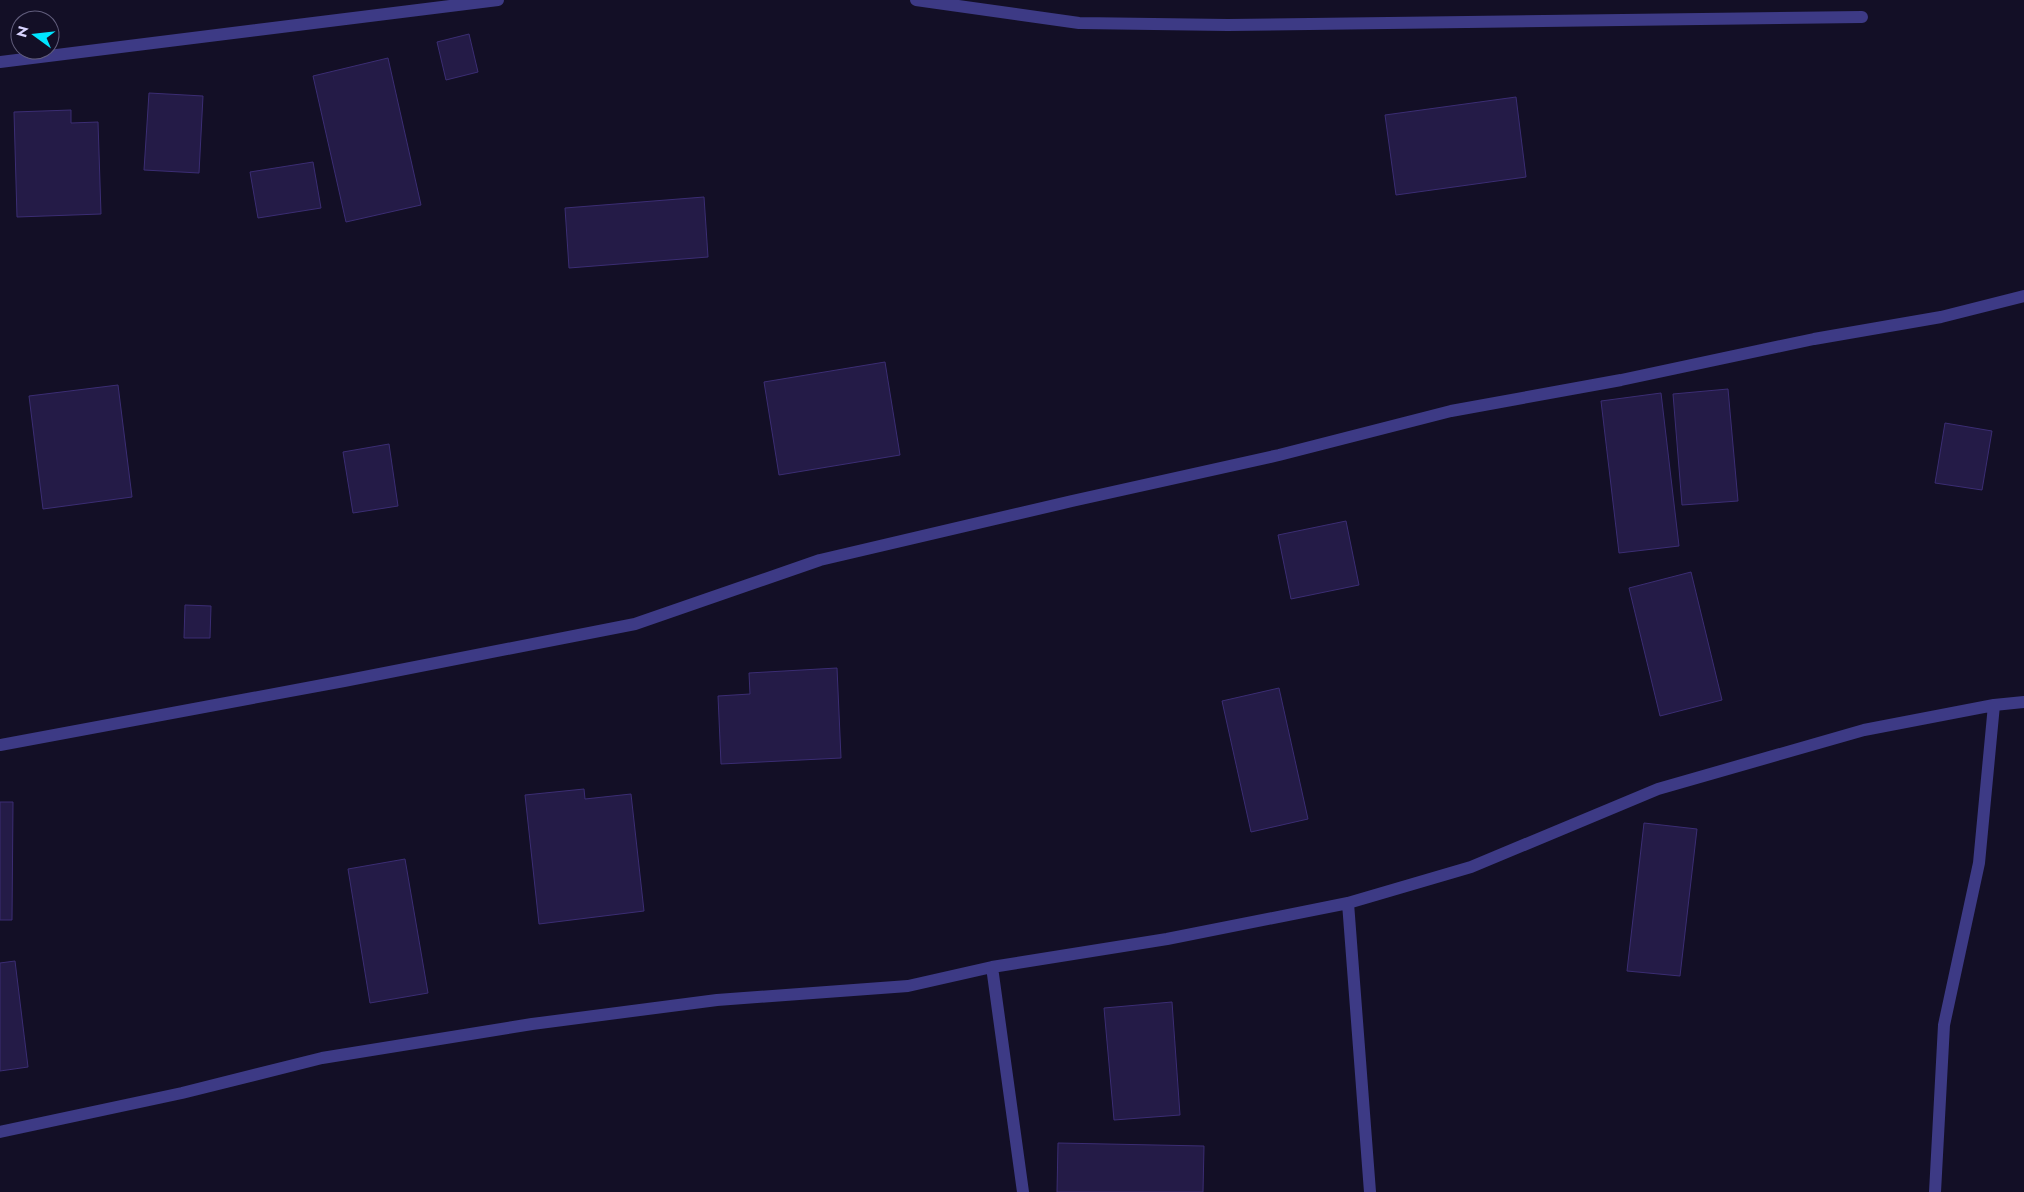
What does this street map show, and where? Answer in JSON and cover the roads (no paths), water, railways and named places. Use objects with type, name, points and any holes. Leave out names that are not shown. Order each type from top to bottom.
[{"type":"street","points":[[0,62],[498,0]]},
{"type":"street","points":[[916,0],[1079,23],[1228,25],[1862,17]]},
{"type":"street","points":[[0,745],[334,683],[635,624],[820,560],[1279,455],[1451,411],[1621,380],[1814,339],[1941,317],[2024,296]]},
{"type":"street","points":[[0,1132],[182,1094],[322,1058],[532,1024],[708,1002],[908,986],[992,967],[1167,939],[1348,903],[1471,866],[1658,789],[1864,730],[1994,705],[2024,702]]},
{"type":"street","points":[[1935,1192],[1944,1025],[1979,863],[1994,705]]},
{"type":"street","points":[[1348,903],[1370,1192]]},
{"type":"street","points":[[992,967],[1023,1192]]}]
